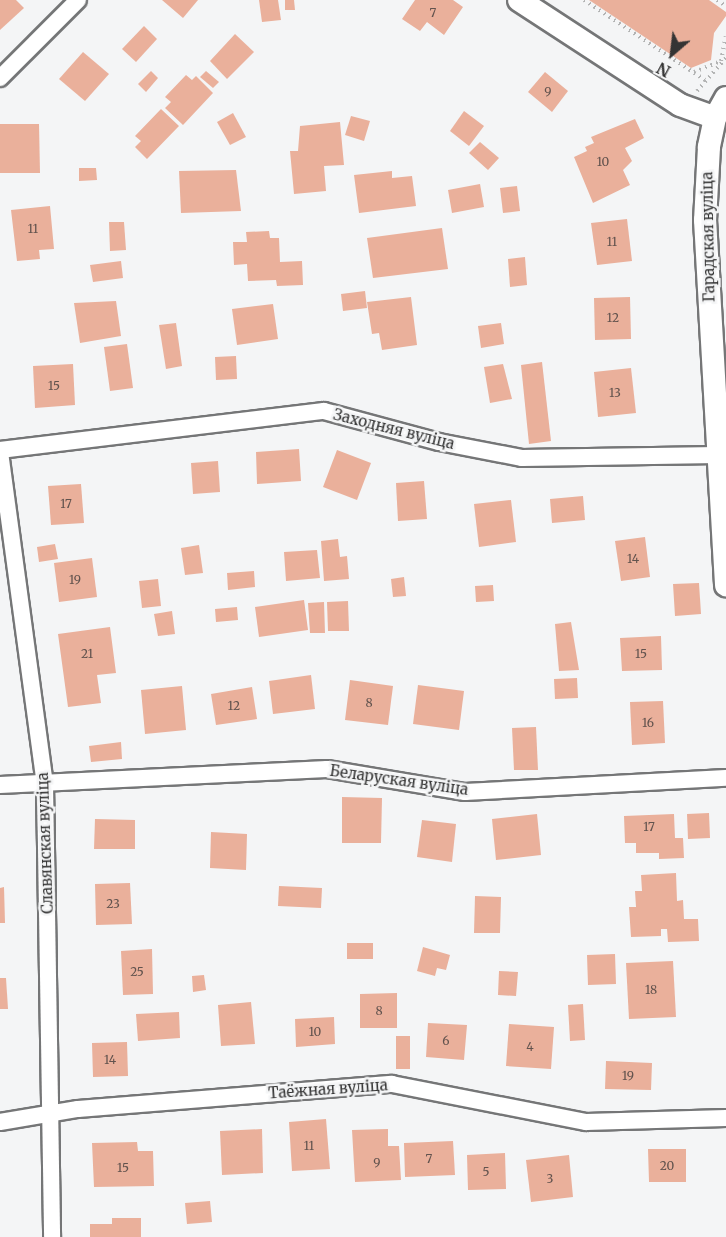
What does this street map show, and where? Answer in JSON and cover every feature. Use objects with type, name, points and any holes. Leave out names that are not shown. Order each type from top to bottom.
[{"type":"street","points":[[0,78],[78,0]]},
{"type":"street","points":[[519,0],[680,105],[714,118],[726,98]]},
{"type":"street","name":"Гарадская вуліца","points":[[714,118],[705,220],[726,585]]},
{"type":"street","name":"Заходняя вуліца","points":[[0,451],[324,411],[439,442],[522,458],[718,455]]},
{"type":"street","name":"Славянская вуліца","points":[[0,451],[45,784],[52,1237]]},
{"type":"street","name":"Беларуская вуліца","points":[[0,785],[327,769],[465,792],[726,778]]},
{"type":"street","name":"Таёжная вуліца","points":[[0,1122],[78,1109],[392,1084],[585,1122],[726,1118]]},
{"type":"path","points":[[584,0],[705,80]]},
{"type":"path","points":[[717,0],[726,6]]},
{"type":"path","points":[[695,94],[721,61],[726,36]]},
{"type":"path","points":[[693,72],[726,58]]},
{"type":"building","points":[[0,0],[16,0],[24,8],[0,30]]},
{"type":"building","points":[[162,0],[198,0],[183,18]]},
{"type":"building","points":[[259,0],[278,0],[281,20],[262,22]]},
{"type":"building","points":[[285,0],[294,0],[295,10],[285,10]]},
{"type":"building","points":[[415,0],[453,0],[463,7],[444,35],[427,22],[420,31],[402,19]]},
{"type":"building","points":[[589,0],[709,0],[726,12],[726,16],[714,33],[711,60],[691,68]]},
{"type":"building","points":[[144,26],[157,39],[136,62],[122,49]]},
{"type":"building","points":[[235,34],[254,52],[227,79],[210,61]]},
{"type":"building","points":[[83,52],[109,74],[85,101],[59,79]]},
{"type":"building","points":[[151,71],[158,78],[146,92],[138,84]]},
{"type":"building","points":[[206,71],[219,82],[213,88],[200,77]]},
{"type":"building","points":[[545,72],[568,91],[552,112],[528,92]]},
{"type":"building","points":[[186,75],[192,80],[196,76],[213,93],[183,125],[165,108],[171,102],[165,97]]},
{"type":"building","points":[[161,109],[179,126],[147,159],[135,147],[141,141],[135,136]]},
{"type":"building","points":[[464,111],[484,126],[469,146],[450,131]]},
{"type":"building","points":[[233,113],[246,137],[230,145],[217,122]]},
{"type":"building","points":[[351,116],[370,121],[364,141],[345,135]]},
{"type":"building","points":[[635,119],[644,138],[625,148],[632,161],[623,170],[630,185],[593,203],[574,157],[587,151],[585,147],[594,143],[591,137]]},
{"type":"building","points":[[340,122],[344,165],[324,166],[326,191],[294,194],[290,151],[298,151],[300,126]]},
{"type":"building","points":[[0,124],[39,124],[40,173],[0,173]]},
{"type":"building","points":[[480,142],[499,158],[488,170],[469,153]]},
{"type":"building","points":[[79,168],[96,168],[97,180],[79,181]]},
{"type":"building","points":[[236,170],[241,211],[181,213],[179,171]]},
{"type":"building","points":[[392,171],[392,178],[412,176],[416,206],[359,213],[354,175]]},
{"type":"building","points":[[480,184],[484,207],[452,213],[448,190]]},
{"type":"building","points":[[517,186],[520,211],[503,213],[500,188]]},
{"type":"building","points":[[50,206],[54,249],[39,250],[40,259],[17,261],[11,210]]},
{"type":"building","points":[[627,219],[632,261],[597,265],[591,223]]},
{"type":"building","points":[[109,222],[124,222],[126,250],[110,251]]},
{"type":"building","points":[[442,228],[448,269],[373,278],[367,238]]},
{"type":"building","points":[[269,231],[270,238],[279,238],[280,262],[302,261],[303,285],[277,286],[276,280],[248,281],[247,264],[234,265],[233,242],[247,242],[246,232]]},
{"type":"building","points":[[525,257],[527,285],[510,287],[508,259]]},
{"type":"building","points":[[121,261],[123,278],[93,282],[90,265]]},
{"type":"building","points":[[365,291],[367,308],[343,311],[341,294]]},
{"type":"building","points":[[411,297],[417,345],[382,350],[379,333],[372,334],[367,302]]},
{"type":"building","points":[[630,297],[631,339],[595,340],[594,298]]},
{"type":"building","points":[[116,301],[121,336],[80,343],[74,303]]},
{"type":"building","points":[[273,304],[278,339],[237,345],[232,309]]},
{"type":"building","points":[[176,323],[182,366],[166,369],[159,325]]},
{"type":"building","points":[[501,323],[504,344],[481,348],[478,326]]},
{"type":"building","points":[[127,344],[133,388],[110,391],[104,347]]},
{"type":"building","points":[[236,356],[237,379],[216,380],[215,357]]},
{"type":"building","points":[[542,362],[551,441],[529,444],[521,365]]},
{"type":"building","points":[[73,364],[75,405],[35,408],[33,366]]},
{"type":"building","points":[[503,364],[512,399],[490,403],[484,367]]},
{"type":"building","points":[[631,368],[636,413],[598,417],[594,372]]},
{"type":"building","points":[[299,449],[301,481],[257,484],[256,452]]},
{"type":"building","points":[[337,450],[371,463],[357,500],[323,487]]},
{"type":"building","points":[[218,461],[220,492],[193,494],[191,463]]},
{"type":"building","points":[[424,481],[427,519],[398,521],[396,483]]},
{"type":"building","points":[[81,484],[84,523],[51,525],[48,486]]},
{"type":"building","points":[[583,496],[585,520],[552,523],[550,499]]},
{"type":"building","points":[[511,500],[516,542],[479,547],[474,504]]},
{"type":"building","points":[[645,537],[650,577],[621,581],[615,541]]},
{"type":"building","points":[[338,539],[340,557],[347,556],[349,579],[324,581],[321,541]]},
{"type":"building","points":[[55,544],[58,559],[39,562],[37,547]]},
{"type":"building","points":[[199,545],[203,573],[185,575],[181,548]]},
{"type":"building","points":[[317,550],[320,578],[286,581],[284,552]]},
{"type":"building","points":[[92,558],[97,597],[59,602],[54,563]]},
{"type":"building","points":[[254,571],[255,587],[228,590],[227,573]]},
{"type":"building","points":[[404,577],[406,596],[393,597],[391,579]]},
{"type":"building","points":[[158,579],[161,606],[142,608],[139,581]]},
{"type":"building","points":[[699,583],[701,614],[675,616],[673,584]]},
{"type":"building","points":[[493,585],[494,601],[476,602],[475,586]]},
{"type":"building","points":[[304,600],[308,630],[259,637],[255,607]]},
{"type":"building","points":[[348,601],[349,631],[328,631],[327,602]]},
{"type":"building","points":[[324,602],[325,633],[310,633],[308,603]]},
{"type":"building","points":[[237,607],[238,620],[216,622],[215,609]]},
{"type":"building","points":[[172,611],[175,634],[158,636],[154,614]]},
{"type":"building","points":[[571,622],[579,670],[559,671],[555,624]]},
{"type":"building","points":[[110,627],[116,673],[97,675],[101,703],[68,707],[58,634]]},
{"type":"building","points":[[661,636],[662,670],[622,671],[620,638]]},
{"type":"building","points":[[311,675],[315,709],[273,714],[269,681]]},
{"type":"building","points":[[577,678],[578,698],[555,699],[554,679]]},
{"type":"building","points":[[350,680],[393,686],[388,725],[345,720]]},
{"type":"building","points":[[418,685],[464,691],[459,730],[413,724]]},
{"type":"building","points":[[182,686],[186,730],[145,734],[141,690]]},
{"type":"building","points":[[252,687],[257,719],[216,725],[211,694]]},
{"type":"building","points":[[663,701],[665,743],[632,745],[630,702]]},
{"type":"building","points":[[536,727],[538,770],[514,770],[512,728]]},
{"type":"building","points":[[121,742],[122,759],[91,762],[89,746]]},
{"type":"building","points":[[342,797],[382,798],[381,843],[342,843]]},
{"type":"building","points":[[709,813],[710,838],[688,839],[687,814]]},
{"type":"building","points":[[537,814],[541,855],[496,860],[492,819]]},
{"type":"building","points":[[674,814],[675,838],[683,838],[684,858],[659,859],[659,853],[636,853],[636,843],[625,843],[624,816]]},
{"type":"building","points":[[95,819],[135,820],[135,849],[94,849]]},
{"type":"building","points":[[422,820],[456,824],[452,862],[417,857]]},
{"type":"building","points":[[211,832],[247,834],[246,870],[210,868]]},
{"type":"building","points":[[676,873],[677,901],[683,900],[684,919],[698,919],[699,941],[668,942],[667,929],[661,929],[661,936],[631,937],[629,907],[636,907],[635,891],[642,891],[641,875]]},
{"type":"building","points":[[130,883],[132,924],[96,925],[95,884]]},
{"type":"building","points":[[279,886],[322,888],[321,908],[278,906]]},
{"type":"building","points":[[4,887],[5,923],[0,923],[0,888]]},
{"type":"building","points":[[475,896],[501,897],[500,933],[474,933]]},
{"type":"building","points":[[347,943],[373,943],[373,959],[347,959]]},
{"type":"building","points":[[423,947],[450,955],[446,970],[437,968],[435,976],[417,971]]},
{"type":"building","points":[[152,949],[153,994],[123,995],[121,951]]},
{"type":"building","points":[[615,954],[616,984],[588,985],[587,955]]},
{"type":"building","points":[[673,961],[676,1017],[629,1019],[626,963]]},
{"type":"building","points":[[499,971],[518,972],[516,996],[498,995]]},
{"type":"building","points":[[204,975],[206,990],[193,992],[192,976]]},
{"type":"building","points":[[0,978],[6,978],[8,1009],[0,1009]]},
{"type":"building","points":[[397,993],[397,1028],[360,1028],[360,994]]},
{"type":"building","points":[[251,1002],[255,1044],[221,1046],[218,1005]]},
{"type":"building","points":[[583,1004],[585,1040],[570,1041],[568,1005]]},
{"type":"building","points":[[179,1012],[180,1038],[138,1041],[136,1014]]},
{"type":"building","points":[[334,1017],[335,1044],[296,1047],[295,1019]]},
{"type":"building","points":[[428,1023],[467,1025],[464,1060],[426,1057]]},
{"type":"building","points":[[509,1024],[554,1027],[551,1069],[506,1066]]},
{"type":"building","points":[[396,1036],[410,1036],[410,1069],[396,1069]]},
{"type":"building","points":[[127,1042],[128,1076],[93,1077],[92,1043]]},
{"type":"building","points":[[606,1061],[652,1063],[651,1090],[605,1089]]},
{"type":"building","points":[[326,1119],[330,1169],[292,1171],[289,1122]]},
{"type":"building","points":[[262,1129],[263,1173],[222,1175],[220,1131]]},
{"type":"building","points":[[388,1129],[388,1146],[399,1146],[401,1180],[355,1182],[352,1130]]},
{"type":"building","points":[[453,1141],[455,1175],[405,1177],[404,1143]]},
{"type":"building","points":[[137,1142],[138,1151],[153,1151],[154,1186],[94,1187],[92,1143]]},
{"type":"building","points":[[648,1149],[686,1149],[686,1182],[649,1182]]},
{"type":"building","points":[[505,1153],[506,1189],[468,1190],[467,1155]]},
{"type":"building","points":[[569,1155],[573,1197],[531,1202],[526,1160]]},
{"type":"building","points":[[210,1201],[212,1222],[187,1224],[185,1203]]},
{"type":"building","points":[[112,1218],[141,1218],[141,1237],[90,1237],[90,1224],[112,1224]]}]
